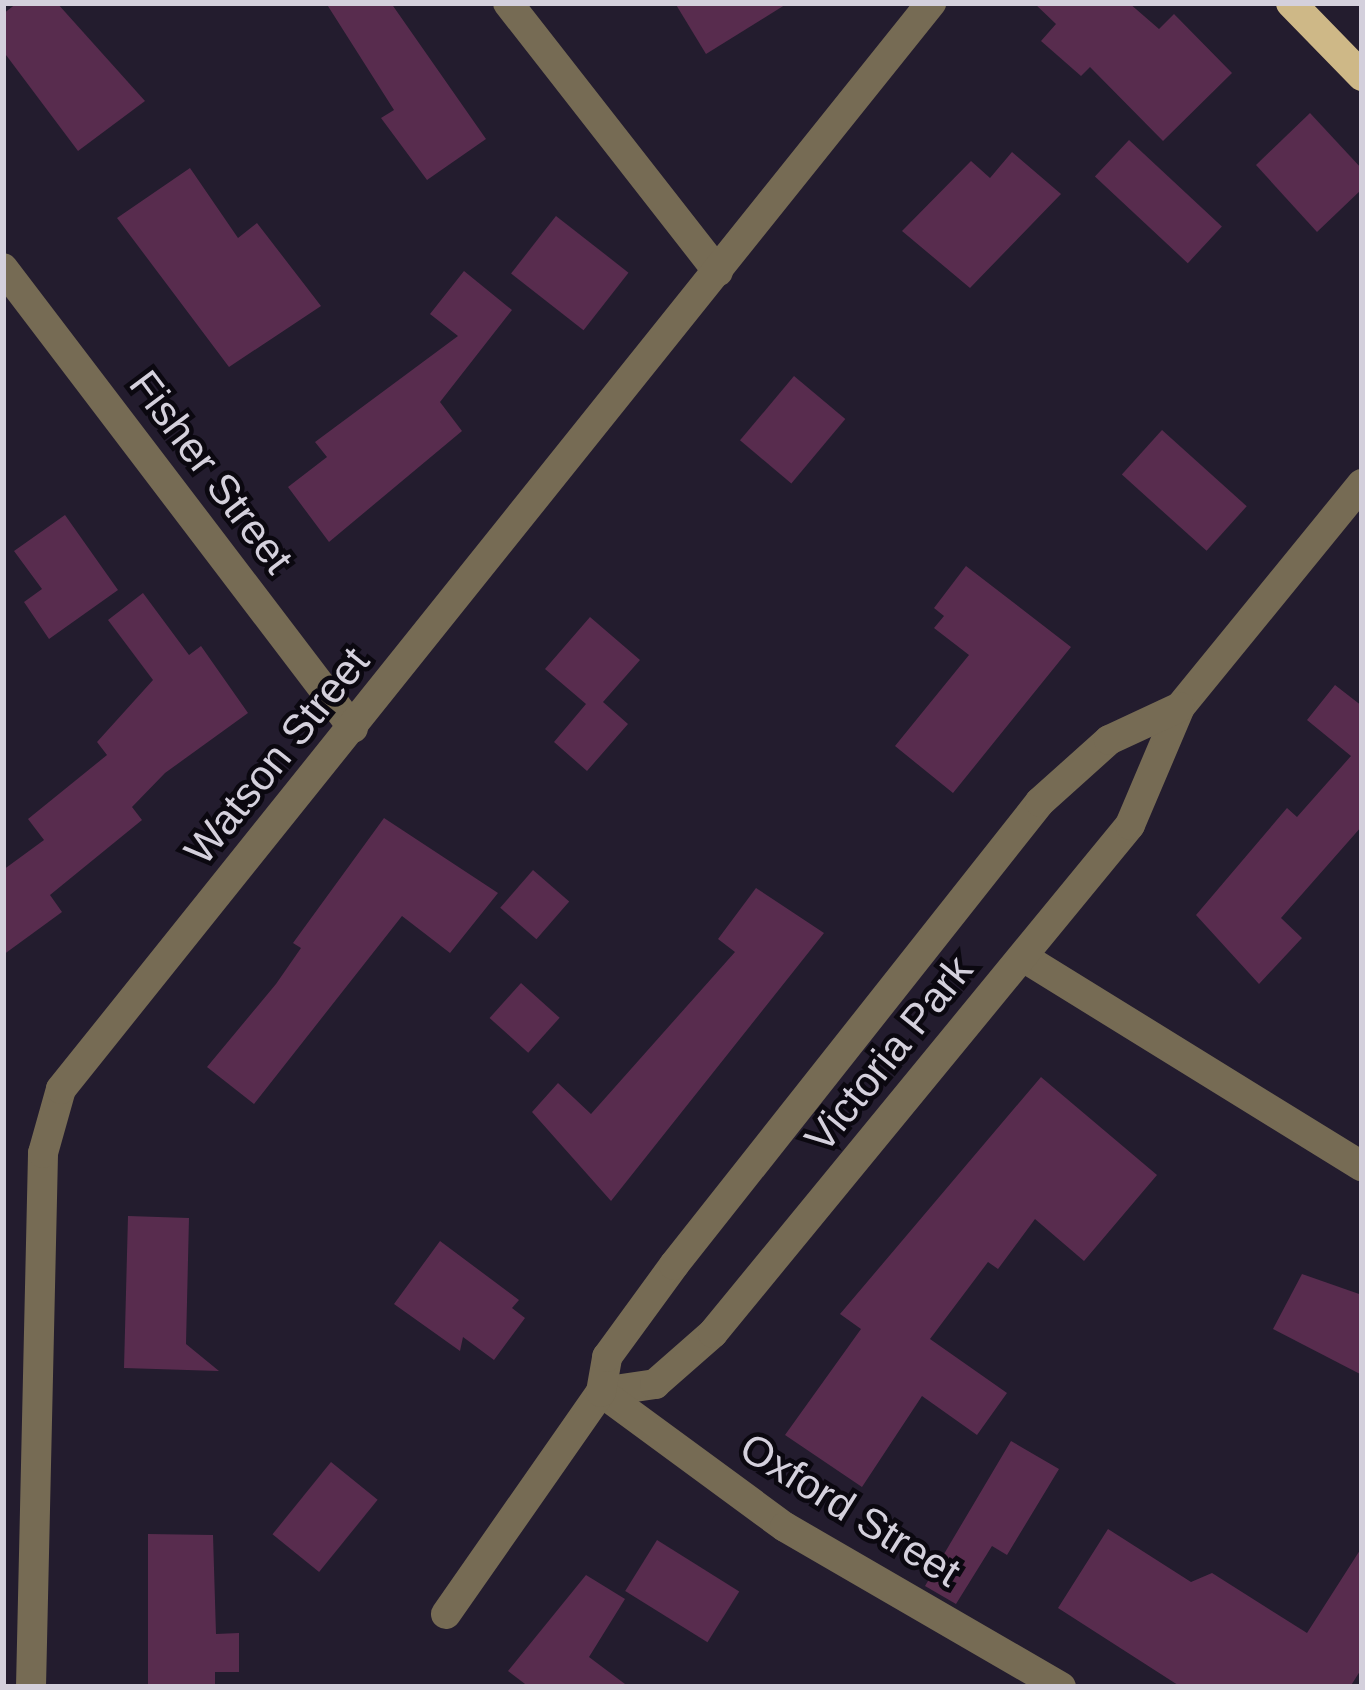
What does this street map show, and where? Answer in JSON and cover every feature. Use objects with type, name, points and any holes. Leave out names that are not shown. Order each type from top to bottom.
[{"type":"main road","points":[[1292,3],[1362,76]]},
{"type":"street","points":[[508,3],[718,272]]},
{"type":"street","name":"Watson Street","points":[[31,1687],[43,1153],[61,1089],[931,3]]},
{"type":"street","name":"Fisher Street","points":[[3,268],[353,728]]},
{"type":"street","name":"Victoria Park","points":[[601,1392],[655,1384],[713,1333],[1130,825],[1180,707],[1362,484]]},
{"type":"street","name":"Victoria Park","points":[[446,1614],[601,1392],[607,1358],[674,1265],[1040,802],[1109,740],[1180,707]]},
{"type":"street","points":[[1023,957],[1362,1166]]},
{"type":"street","name":"Oxford Street","points":[[601,1392],[785,1527],[1061,1687]]},
{"type":"building","points":[[17,3],[57,3],[145,101],[78,151],[3,51],[3,14]]},
{"type":"building","points":[[326,3],[391,3],[486,139],[427,180],[381,118],[394,110]]},
{"type":"building","points":[[675,3],[788,3],[706,54]]},
{"type":"building","points":[[1034,3],[1129,3],[1159,29],[1174,14],[1232,73],[1163,141],[1090,67],[1081,76],[1041,41],[1056,24]]},
{"type":"building","points":[[1310,113],[1362,169],[1362,189],[1317,232],[1256,165]]},
{"type":"building","points":[[1129,140],[1222,227],[1188,263],[1095,177]]},
{"type":"building","points":[[1012,152],[1061,194],[970,288],[902,231],[971,161],[990,178]]},
{"type":"building","points":[[190,168],[238,238],[257,223],[321,306],[229,367],[117,218]]},
{"type":"building","points":[[556,216],[628,273],[584,330],[511,274]]},
{"type":"building","points":[[464,271],[512,310],[440,402],[462,431],[329,542],[288,487],[327,457],[315,442],[458,336],[430,314]]},
{"type":"building","points":[[794,376],[845,419],[791,483],[740,440]]},
{"type":"building","points":[[1162,430],[1247,506],[1207,551],[1122,475]]},
{"type":"building","points":[[65,515],[118,590],[49,639],[24,602],[42,589],[14,551]]},
{"type":"building","points":[[966,566],[1071,647],[953,793],[895,746],[969,655],[934,628],[944,616],[934,608]]},
{"type":"building","points":[[143,593],[189,655],[201,646],[248,713],[165,773],[132,807],[142,820],[50,895],[62,912],[3,955],[3,870],[44,840],[28,819],[107,755],[97,742],[153,680],[108,620]]},
{"type":"building","points":[[590,617],[640,660],[603,702],[628,724],[587,771],[554,742],[586,704],[545,669]]},
{"type":"building","points":[[1335,685],[1362,706],[1362,826],[1281,918],[1302,938],[1259,984],[1196,915],[1287,808],[1297,817],[1351,756],[1307,720]]},
{"type":"building","points":[[384,818],[498,893],[450,953],[402,916],[254,1104],[207,1067],[276,984],[301,948],[293,943]]},
{"type":"building","points":[[533,870],[569,901],[536,939],[500,908]]},
{"type":"building","points":[[756,888],[824,933],[611,1201],[532,1112],[558,1083],[591,1114],[735,952],[718,939]]},
{"type":"building","points":[[521,983],[560,1018],[528,1053],[490,1018]]},
{"type":"building","points":[[1041,1077],[1157,1175],[1084,1261],[1035,1219],[998,1269],[988,1262],[930,1339],[1007,1393],[977,1435],[922,1396],[862,1487],[785,1435],[861,1329],[840,1314]]},
{"type":"building","points":[[128,1216],[189,1218],[186,1344],[219,1371],[124,1368]]},
{"type":"building","points":[[440,1241],[519,1300],[512,1308],[525,1318],[494,1360],[463,1337],[460,1351],[394,1304]]},
{"type":"building","points":[[1302,1274],[1362,1295],[1362,1375],[1273,1329]]},
{"type":"building","points":[[1011,1441],[1059,1469],[1007,1555],[992,1546],[956,1604],[925,1586]]},
{"type":"building","points":[[331,1462],[378,1500],[319,1572],[272,1534]]},
{"type":"building","points":[[1108,1529],[1191,1582],[1212,1573],[1307,1633],[1362,1547],[1362,1668],[1350,1687],[1181,1687],[1058,1608]]},
{"type":"building","points":[[148,1534],[213,1535],[216,1634],[239,1633],[239,1672],[215,1672],[215,1685],[148,1685]]},
{"type":"building","points":[[657,1540],[739,1591],[707,1642],[625,1591]]},
{"type":"building","points":[[586,1575],[625,1599],[589,1657],[629,1687],[529,1687],[508,1671]]}]
